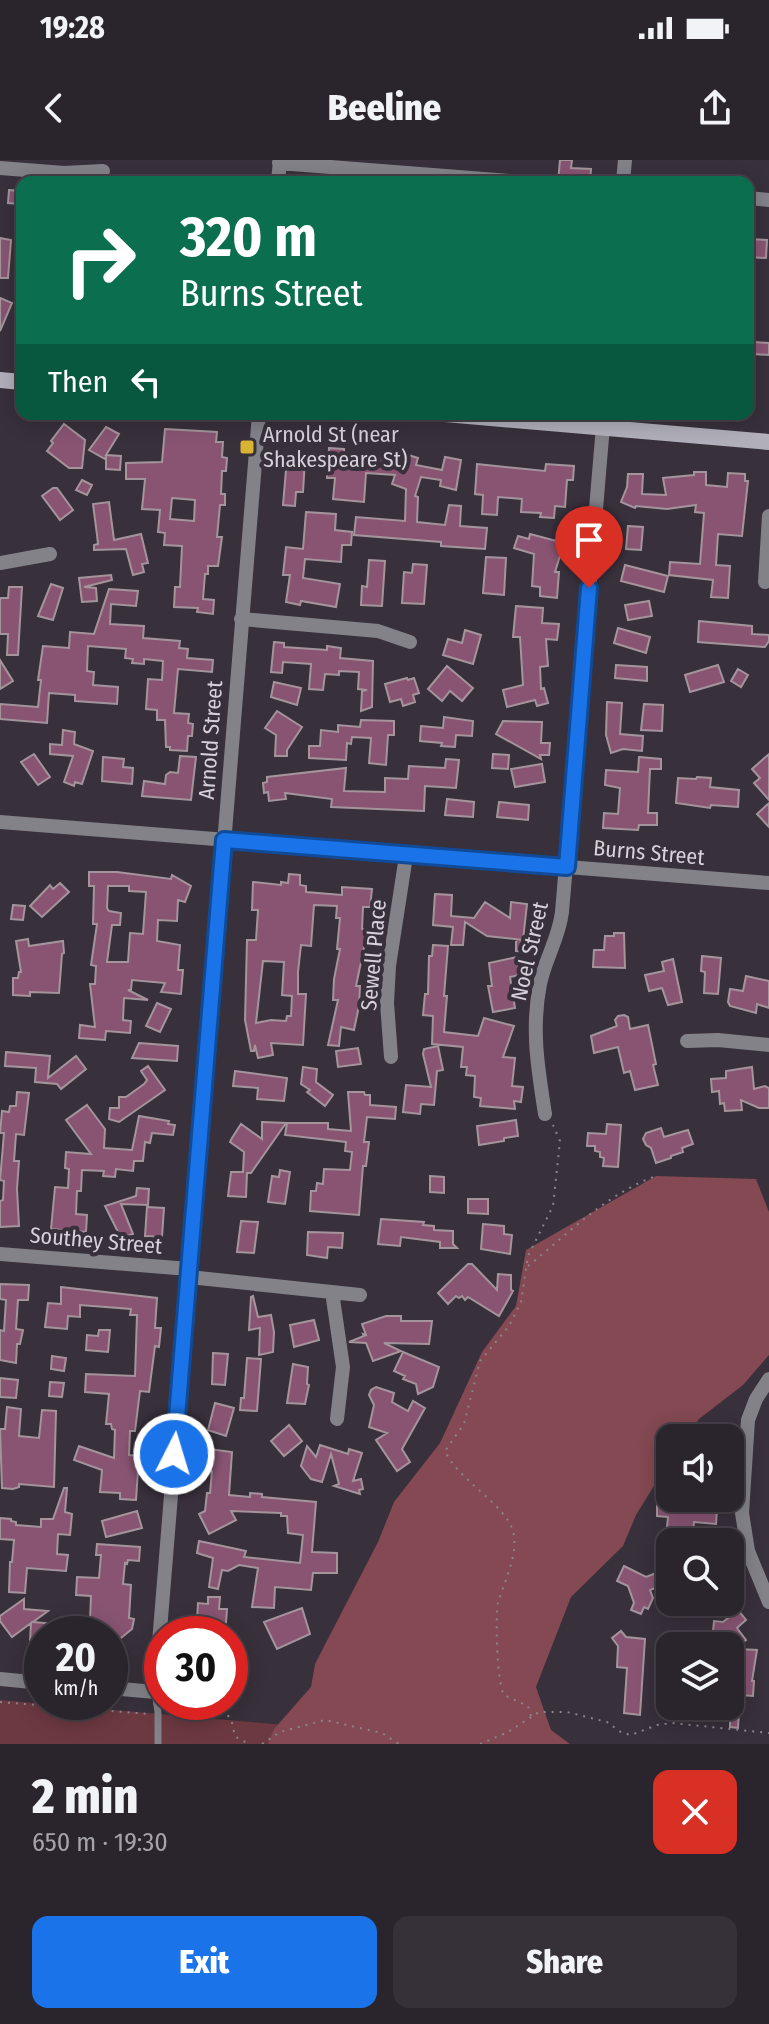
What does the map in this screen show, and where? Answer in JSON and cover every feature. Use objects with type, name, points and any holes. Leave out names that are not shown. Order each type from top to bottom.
[{"type":"street","points":[[280,162],[449,176]]},
{"type":"street","points":[[0,168],[64,173],[103,171]]},
{"type":"street","name":"Arnold Street","points":[[161,1616],[258,420]]},
{"type":"street","points":[[604,420],[769,442]]},
{"type":"street","name":"Noel Street","points":[[545,1114],[535,1036],[540,985],[561,921],[604,420]]},
{"type":"street","points":[[765,582],[769,516]]},
{"type":"street","points":[[0,563],[50,554]]},
{"type":"street","points":[[241,619],[378,631],[410,642]]},
{"type":"street","name":"Burns Street","points":[[0,822],[769,883]]},
{"type":"street","name":"Sewell Place","points":[[391,1057],[387,1003],[389,966],[406,856]]},
{"type":"street","points":[[687,1041],[718,1040],[769,1045]]},
{"type":"street","name":"Southey Street","points":[[0,1254],[189,1273],[360,1295]]},
{"type":"street","points":[[332,1292],[343,1367],[337,1419]]},
{"type":"street","points":[[769,1379],[756,1399],[748,1420],[742,1513],[748,1551],[769,1602]]},
{"type":"street","points":[[0,1679],[24,1681]]},
{"type":"lane","points":[[158,1720],[158,1744]]},
{"type":"path","points":[[532,1715],[528,1706],[504,1695],[499,1679],[498,1606],[512,1562],[513,1532],[493,1504],[464,1477],[445,1451],[464,1424],[480,1361],[509,1326],[521,1302],[528,1256],[550,1215],[555,1197],[560,1141],[555,1126],[545,1114]]},
{"type":"path","points":[[527,1266],[594,1209],[656,1176]]},
{"type":"path","points":[[0,1702],[144,1714]]},
{"type":"path","points":[[480,1744],[508,1732],[539,1712],[567,1712],[607,1722],[622,1733],[631,1735],[672,1723],[769,1733]]},
{"type":"path","points":[[231,1720],[236,1737],[249,1744]]},
{"type":"path","points":[[262,1744],[280,1732],[330,1720],[382,1733],[399,1744]]},
{"type":"shaded area","points":[[656,1176],[756,1179],[769,1212],[769,1355],[743,1385],[696,1424],[656,1424],[656,1483],[636,1515],[623,1546],[571,1597],[536,1687],[551,1730],[570,1744],[268,1744],[274,1729],[311,1687],[315,1664],[378,1542],[394,1502],[440,1443],[482,1352],[516,1306],[526,1250]]},
{"type":"shaded area","points":[[0,1700],[24,1702],[24,1720],[128,1720],[128,1711],[144,1713],[144,1720],[228,1720],[501,1744],[0,1744]]},
{"type":"building","points":[[560,160],[572,160],[571,168],[591,169],[590,176],[559,176]]},
{"type":"building","points":[[9,190],[16,191],[16,204],[8,203]]},
{"type":"building","points":[[0,238],[11,240],[8,278],[0,278]]},
{"type":"building","points":[[754,239],[767,240],[766,258],[754,257]]},
{"type":"building","points":[[0,298],[12,303],[0,331]]},
{"type":"building","points":[[754,342],[769,343],[769,355],[754,354]]},
{"type":"building","points":[[64,424],[85,440],[82,468],[69,468],[47,451]]},
{"type":"building","points":[[106,427],[119,434],[106,455],[121,456],[120,470],[106,469],[106,456],[105,459],[89,450]]},
{"type":"building","points":[[165,429],[217,432],[216,442],[223,442],[222,457],[227,458],[226,471],[222,471],[221,494],[225,494],[225,505],[220,505],[217,537],[222,537],[218,566],[208,566],[208,574],[205,574],[203,599],[214,600],[213,614],[197,612],[198,608],[174,607],[175,587],[180,587],[182,546],[164,545],[165,533],[158,532],[160,510],[142,509],[145,479],[126,479],[126,463],[162,462]],"holes":[[[172,498],[195,500],[194,521],[170,519]]]},
{"type":"building","points":[[329,448],[344,449],[344,456],[400,459],[402,453],[418,458],[416,465],[442,470],[445,457],[461,460],[456,490],[440,486],[441,480],[421,477],[415,496],[418,497],[417,522],[445,525],[449,505],[461,506],[460,526],[487,528],[485,549],[354,535],[356,517],[405,521],[406,489],[392,484],[395,475],[366,473],[364,502],[333,499],[335,478],[327,478]]},
{"type":"building","points":[[287,458],[305,459],[303,492],[296,492],[295,506],[283,505]]},
{"type":"building","points":[[477,464],[545,471],[546,464],[574,466],[573,480],[567,480],[565,507],[555,506],[554,518],[540,517],[541,513],[521,512],[522,499],[498,497],[497,515],[482,514],[483,495],[475,494]]},
{"type":"building","points":[[694,472],[706,472],[706,485],[727,487],[728,473],[745,474],[745,481],[748,481],[742,536],[718,534],[716,565],[730,566],[728,598],[711,597],[713,580],[669,575],[670,562],[700,564],[704,513],[695,512],[696,505],[667,509],[635,508],[621,502],[628,474],[643,474],[642,494],[666,495],[663,478],[694,475]]},
{"type":"building","points":[[82,480],[92,485],[87,495],[76,490]]},
{"type":"building","points":[[57,488],[73,510],[60,520],[42,496]]},
{"type":"building","points":[[109,502],[114,540],[141,534],[148,563],[142,564],[144,572],[133,575],[126,549],[94,550],[94,545],[98,544],[93,504]]},
{"type":"building","points":[[306,512],[336,514],[335,530],[352,532],[351,545],[342,545],[341,562],[305,559],[303,578],[340,584],[336,607],[301,601],[300,605],[286,602],[290,575],[283,575],[286,547],[303,549]]},
{"type":"building","points":[[628,526],[643,527],[641,550],[626,549]]},
{"type":"building","points":[[530,534],[564,543],[555,572],[559,572],[557,598],[540,596],[540,587],[532,586],[534,554],[514,548],[518,536],[529,539]]},
{"type":"building","points":[[486,557],[506,558],[504,595],[483,593]]},
{"type":"building","points":[[369,560],[385,561],[382,606],[361,605],[362,586],[367,587]]},
{"type":"building","points":[[413,564],[427,565],[424,604],[402,603],[404,572],[412,573]]},
{"type":"building","points":[[625,565],[668,576],[664,592],[621,581]]},
{"type":"building","points":[[111,575],[112,580],[84,587],[96,588],[97,601],[82,602],[79,578]]},
{"type":"building","points":[[51,584],[63,588],[53,620],[38,616]]},
{"type":"building","points":[[9,587],[22,587],[18,655],[7,655],[8,634],[0,634],[0,601],[1,598],[8,598]]},
{"type":"building","points":[[109,589],[138,591],[136,606],[111,604],[110,624],[144,626],[143,638],[180,641],[179,648],[188,649],[187,658],[213,660],[212,672],[178,669],[174,713],[189,714],[188,723],[193,724],[187,751],[166,747],[165,720],[157,720],[157,710],[146,709],[148,679],[162,680],[163,661],[144,659],[144,664],[132,663],[133,659],[125,658],[126,649],[88,646],[87,671],[94,672],[93,685],[118,687],[117,704],[75,701],[75,695],[49,693],[47,723],[0,719],[0,704],[38,707],[43,646],[69,648],[70,632],[94,634]]},
{"type":"building","points":[[649,601],[652,616],[628,620],[625,605]]},
{"type":"building","points":[[516,606],[543,608],[542,623],[559,624],[557,640],[546,639],[548,666],[540,667],[541,689],[544,688],[548,703],[537,706],[535,700],[507,707],[503,690],[523,685],[520,637],[513,637]]},
{"type":"building","points":[[699,621],[752,626],[752,634],[769,635],[769,641],[765,647],[698,642]]},
{"type":"building","points":[[618,628],[650,637],[646,653],[614,643]]},
{"type":"building","points":[[465,630],[481,635],[473,664],[443,655],[448,639],[462,643]]},
{"type":"building","points":[[274,642],[284,643],[284,647],[341,648],[340,658],[373,661],[372,707],[361,711],[362,691],[367,690],[358,689],[359,672],[325,674],[323,690],[309,689],[311,664],[283,662],[282,673],[271,672]]},
{"type":"building","points":[[0,660],[13,681],[0,689]]},
{"type":"building","points":[[616,665],[647,667],[647,681],[615,678]]},
{"type":"building","points":[[718,665],[724,682],[690,692],[685,675]]},
{"type":"building","points":[[447,666],[473,688],[462,701],[450,691],[442,701],[428,689]]},
{"type":"building","points":[[738,669],[748,675],[741,687],[731,681]]},
{"type":"building","points":[[414,678],[419,693],[413,695],[415,702],[403,706],[401,699],[390,702],[385,684]]},
{"type":"building","points":[[274,682],[301,688],[297,705],[271,697]]},
{"type":"building","points":[[607,702],[622,703],[620,734],[643,736],[642,751],[623,749],[611,753],[606,735]]},
{"type":"building","points":[[644,704],[663,705],[662,731],[641,730]]},
{"type":"building","points":[[277,711],[302,727],[287,750],[287,756],[275,756],[276,735],[265,728]]},
{"type":"building","points":[[444,717],[473,721],[472,736],[456,735],[455,747],[420,741],[421,726],[443,728]]},
{"type":"building","points":[[361,720],[394,721],[394,735],[388,735],[386,765],[369,763],[371,738],[352,737],[351,744],[347,743],[346,760],[309,758],[309,746],[320,746],[321,730],[338,732],[338,725],[360,727]]},
{"type":"building","points":[[503,721],[542,722],[541,743],[550,743],[549,755],[540,755],[541,759],[496,734]]},
{"type":"building","points":[[63,730],[75,732],[74,744],[93,751],[82,784],[75,782],[74,786],[64,782],[73,756],[50,754],[50,744],[62,745]]},
{"type":"building","points":[[34,754],[50,777],[38,785],[21,762]]},
{"type":"building","points":[[493,754],[509,755],[508,769],[492,768]]},
{"type":"building","points":[[769,754],[769,800],[754,783],[760,778],[752,769]]},
{"type":"building","points":[[180,756],[196,757],[191,800],[142,796],[144,781],[165,784],[166,775],[178,773]]},
{"type":"building","points":[[103,757],[124,759],[123,767],[133,768],[132,784],[102,781]]},
{"type":"building","points":[[639,757],[661,759],[661,769],[650,769],[648,813],[657,813],[657,825],[639,825],[638,830],[603,828],[604,813],[618,814],[620,788],[605,785],[606,770],[638,772]]},
{"type":"building","points":[[446,759],[459,760],[456,788],[425,786],[424,811],[331,807],[332,799],[285,793],[286,799],[269,801],[268,792],[264,793],[263,783],[267,782],[267,777],[346,768],[344,791],[385,792],[385,778],[408,779],[409,766],[445,768]]},
{"type":"building","points":[[542,764],[545,782],[515,787],[511,769]]},
{"type":"building","points":[[678,778],[711,778],[710,787],[739,790],[738,807],[711,805],[710,808],[676,803]]},
{"type":"building","points":[[447,799],[474,802],[473,817],[445,815]]},
{"type":"building","points":[[499,802],[529,805],[528,820],[497,817]]},
{"type":"building","points":[[769,803],[769,827],[757,814]]},
{"type":"building","points":[[89,872],[117,872],[171,879],[172,875],[191,886],[185,902],[178,900],[177,921],[158,920],[157,941],[180,945],[178,970],[183,970],[181,994],[161,992],[165,983],[132,980],[131,990],[128,990],[148,1000],[124,998],[123,1020],[131,1021],[130,1033],[106,1031],[105,1040],[79,1038],[80,1025],[95,1027],[90,984],[95,984],[96,966],[91,965],[97,924],[93,924],[94,886],[89,886]],"holes":[[[108,886],[129,886],[129,891],[146,892],[143,934],[130,933],[128,962],[107,962],[112,925],[120,925],[121,913],[107,908]]]},
{"type":"building","points":[[289,874],[300,875],[300,885],[306,886],[306,892],[342,895],[342,887],[372,889],[370,907],[363,907],[362,929],[366,929],[356,986],[360,986],[359,1006],[354,1030],[341,1027],[339,1046],[328,1045],[338,1000],[333,1000],[340,949],[337,949],[340,918],[336,918],[337,906],[314,905],[311,946],[301,945],[298,972],[298,994],[306,994],[303,1045],[271,1043],[273,1055],[258,1058],[255,1045],[254,1051],[251,1051],[245,1020],[247,940],[256,940],[258,910],[252,910],[253,882],[288,883]],"holes":[[[263,961],[284,962],[282,995],[292,996],[291,1016],[287,1016],[286,1021],[256,1023]]]},
{"type":"building","points":[[60,883],[69,892],[42,917],[30,906],[50,885],[53,889]]},
{"type":"building","points":[[435,894],[452,895],[451,916],[474,918],[485,902],[510,918],[511,902],[527,904],[523,940],[487,936],[465,922],[463,945],[451,945],[453,927],[433,925]]},
{"type":"building","points":[[13,905],[25,906],[23,920],[11,919]]},
{"type":"building","points":[[614,933],[624,933],[625,968],[593,967],[594,950],[604,950],[605,936],[614,936]]},
{"type":"building","points":[[28,939],[29,946],[63,941],[59,993],[13,995],[13,978],[18,978],[21,972],[16,941]]},
{"type":"building","points":[[516,940],[528,941],[528,952],[516,951]]},
{"type":"building","points":[[433,945],[448,946],[444,1032],[478,1036],[484,1018],[514,1026],[503,1057],[515,1058],[512,1086],[523,1087],[521,1102],[514,1101],[515,1109],[480,1106],[481,1098],[474,1097],[475,1076],[466,1075],[467,1067],[461,1067],[463,1047],[432,1044],[433,1016],[423,1015],[425,994],[428,994],[429,956],[432,956]]},
{"type":"building","points":[[702,956],[721,958],[718,994],[704,993]]},
{"type":"building","points":[[517,957],[520,975],[510,977],[515,1008],[493,1012],[488,986],[492,986],[489,963]]},
{"type":"building","points":[[673,959],[682,1002],[668,1005],[662,988],[649,991],[645,975],[664,971],[662,962]]},
{"type":"building","points":[[746,976],[769,981],[769,1008],[757,1004],[756,1013],[730,1006],[730,989],[743,991]]},
{"type":"building","points":[[157,1003],[171,1009],[160,1032],[146,1026]]},
{"type":"building","points":[[624,1015],[628,1017],[630,1029],[648,1025],[658,1085],[635,1090],[630,1071],[624,1073],[618,1047],[594,1053],[591,1036],[617,1026],[615,1020]]},
{"type":"building","points":[[139,1043],[178,1046],[177,1061],[132,1058]]},
{"type":"building","points":[[438,1046],[443,1070],[437,1071],[434,1105],[421,1104],[420,1114],[403,1112],[406,1085],[431,1087],[423,1054],[424,1049]]},
{"type":"building","points":[[358,1048],[361,1064],[338,1067],[336,1051]]},
{"type":"building","points":[[6,1052],[50,1056],[48,1078],[76,1056],[86,1069],[61,1089],[57,1084],[35,1082],[36,1068],[5,1066]]},
{"type":"building","points":[[148,1066],[165,1090],[119,1122],[109,1119],[110,1108],[119,1108],[119,1097],[126,1097],[147,1080],[141,1071]]},
{"type":"building","points":[[303,1067],[317,1069],[316,1082],[333,1095],[325,1106],[301,1084]]},
{"type":"building","points":[[752,1067],[754,1089],[769,1088],[769,1108],[759,1108],[741,1100],[742,1110],[725,1111],[724,1103],[720,1104],[719,1091],[712,1092],[711,1079],[726,1078],[726,1071]]},
{"type":"building","points":[[235,1071],[287,1078],[284,1101],[257,1099],[258,1088],[233,1086]]},
{"type":"building","points":[[17,1092],[29,1093],[24,1135],[16,1134],[14,1161],[19,1161],[19,1226],[0,1227],[4,1181],[0,1180],[4,1133],[0,1133],[2,1111],[9,1112],[10,1106],[16,1106]]},
{"type":"building","points":[[348,1092],[370,1095],[370,1105],[396,1107],[395,1119],[367,1117],[364,1142],[369,1142],[366,1166],[363,1166],[359,1215],[310,1211],[311,1191],[316,1191],[317,1183],[323,1184],[324,1169],[350,1170],[352,1152],[345,1151],[346,1142],[285,1135],[287,1123],[328,1123],[328,1129],[351,1131]]},
{"type":"building","points":[[87,1105],[105,1129],[104,1148],[132,1150],[139,1116],[169,1121],[168,1124],[175,1125],[173,1135],[152,1133],[150,1143],[145,1142],[143,1161],[134,1161],[133,1171],[116,1169],[115,1177],[103,1176],[104,1171],[82,1170],[76,1214],[87,1215],[86,1232],[51,1229],[55,1187],[68,1188],[66,1152],[91,1154],[66,1120]]},
{"type":"building","points":[[516,1120],[518,1136],[479,1145],[477,1126]]},
{"type":"building","points":[[262,1122],[286,1123],[251,1173],[247,1173],[246,1197],[228,1196],[231,1172],[243,1172],[244,1152],[230,1142],[241,1124],[262,1139]]},
{"type":"building","points":[[607,1124],[621,1125],[618,1167],[603,1166],[604,1158],[600,1157],[600,1152],[595,1151],[595,1146],[587,1146],[588,1133],[606,1134]]},
{"type":"building","points":[[661,1128],[664,1137],[688,1130],[693,1144],[682,1148],[683,1152],[656,1163],[651,1148],[643,1139],[646,1133]]},
{"type":"building","points":[[280,1170],[290,1172],[285,1204],[268,1202],[272,1176],[279,1177]]},
{"type":"building","points":[[430,1176],[444,1177],[444,1193],[430,1192]]},
{"type":"building","points":[[137,1188],[149,1189],[148,1205],[121,1204],[133,1234],[121,1238],[105,1206],[136,1196]]},
{"type":"building","points":[[468,1199],[488,1199],[488,1214],[468,1213]]},
{"type":"building","points":[[147,1207],[164,1208],[162,1237],[145,1236]]},
{"type":"building","points":[[381,1219],[424,1222],[423,1225],[434,1226],[434,1230],[453,1231],[453,1244],[457,1248],[440,1248],[440,1242],[401,1237],[400,1246],[378,1244]]},
{"type":"building","points":[[241,1221],[258,1222],[254,1253],[237,1252]]},
{"type":"building","points":[[483,1224],[504,1226],[504,1234],[512,1235],[510,1254],[481,1249]]},
{"type":"building","points":[[308,1232],[343,1233],[342,1248],[328,1247],[327,1258],[307,1255]]},
{"type":"building","points":[[468,1264],[472,1264],[497,1290],[498,1274],[511,1275],[513,1291],[499,1316],[468,1297],[465,1300],[462,1296],[456,1296],[448,1304],[438,1293]]},
{"type":"building","points":[[0,1284],[29,1285],[28,1300],[18,1300],[16,1329],[23,1330],[20,1344],[17,1344],[16,1363],[0,1360],[0,1330],[4,1331],[6,1300],[0,1299]]},
{"type":"building","points":[[61,1287],[157,1298],[155,1328],[161,1328],[159,1347],[155,1346],[149,1392],[140,1391],[135,1431],[130,1431],[129,1455],[143,1456],[142,1471],[138,1471],[136,1500],[120,1499],[120,1493],[100,1492],[102,1470],[74,1460],[79,1446],[114,1458],[115,1430],[111,1424],[106,1424],[109,1394],[85,1392],[86,1374],[135,1376],[137,1315],[130,1315],[131,1309],[80,1305],[80,1317],[68,1316],[67,1329],[45,1327],[48,1303],[61,1304]]},
{"type":"building","points":[[253,1296],[258,1317],[271,1315],[273,1352],[259,1355],[260,1328],[249,1330]]},
{"type":"building","points":[[386,1316],[401,1316],[401,1321],[432,1321],[429,1344],[384,1343],[401,1351],[373,1361],[366,1343],[349,1342],[366,1335],[362,1324]]},
{"type":"building","points":[[314,1320],[319,1340],[294,1347],[290,1325]]},
{"type":"building","points":[[99,1330],[110,1330],[108,1352],[86,1350],[87,1335],[98,1336]]},
{"type":"building","points":[[403,1352],[439,1367],[433,1387],[418,1394],[416,1384],[394,1371]]},
{"type":"building","points":[[213,1353],[228,1354],[225,1385],[212,1384]]},
{"type":"building","points":[[52,1356],[66,1358],[64,1371],[51,1369]]},
{"type":"building","points":[[247,1358],[261,1359],[257,1411],[240,1410]]},
{"type":"building","points":[[293,1364],[308,1367],[309,1385],[305,1404],[287,1403]]},
{"type":"building","points":[[0,1378],[18,1380],[16,1398],[0,1397]]},
{"type":"building","points":[[50,1382],[64,1383],[62,1397],[49,1396]]},
{"type":"building","points":[[376,1387],[394,1393],[392,1402],[408,1411],[413,1401],[425,1408],[402,1449],[410,1462],[397,1471],[376,1440],[387,1433],[369,1427],[374,1405],[369,1395]]},
{"type":"building","points":[[215,1403],[234,1408],[226,1436],[208,1430]]},
{"type":"building","points":[[7,1407],[21,1409],[19,1436],[39,1438],[42,1410],[56,1411],[54,1487],[19,1484],[13,1489],[2,1488],[0,1429],[5,1429]]},
{"type":"building","points":[[289,1425],[302,1441],[284,1456],[271,1441]]},
{"type":"building","points":[[320,1445],[348,1454],[349,1449],[362,1453],[353,1481],[361,1479],[363,1489],[359,1490],[360,1494],[334,1486],[339,1484],[331,1454],[322,1482],[311,1479],[301,1466],[307,1446],[316,1457]]},
{"type":"building","points":[[209,1449],[232,1452],[229,1495],[250,1497],[250,1493],[316,1502],[312,1552],[337,1553],[337,1573],[313,1573],[311,1590],[275,1587],[274,1608],[252,1607],[258,1568],[239,1565],[228,1571],[222,1570],[218,1589],[209,1587],[213,1558],[197,1553],[199,1541],[246,1551],[244,1557],[300,1563],[303,1535],[288,1533],[287,1516],[281,1516],[281,1513],[231,1511],[236,1520],[209,1534],[199,1514],[205,1511],[207,1493],[210,1493],[212,1471],[204,1471],[205,1461],[209,1461]]},
{"type":"building","points":[[64,1488],[67,1488],[65,1512],[72,1514],[70,1535],[58,1534],[57,1554],[68,1555],[66,1571],[27,1568],[25,1593],[9,1592],[14,1540],[0,1539],[0,1518],[11,1519],[16,1525],[41,1527],[41,1519],[53,1519]]},
{"type":"building","points":[[137,1511],[142,1528],[106,1537],[102,1521]]},
{"type":"building","points":[[657,1512],[717,1512],[716,1524],[694,1522],[693,1528],[667,1528],[668,1517],[657,1516]]},
{"type":"building","points":[[97,1544],[140,1547],[139,1561],[128,1560],[125,1563],[123,1584],[131,1585],[129,1618],[134,1619],[128,1632],[128,1616],[90,1616],[91,1596],[76,1595],[77,1577],[99,1578],[101,1555],[96,1555]]},
{"type":"building","points":[[624,1566],[646,1577],[656,1573],[656,1588],[650,1590],[653,1598],[648,1609],[644,1607],[641,1614],[631,1610],[634,1603],[628,1586],[617,1581]]},
{"type":"building","points":[[208,1597],[220,1597],[219,1609],[227,1609],[226,1616],[197,1616],[198,1603],[208,1604]]},
{"type":"building","points":[[24,1599],[24,1609],[48,1611],[41,1616],[24,1616],[24,1628],[12,1637],[0,1621],[0,1616]]},
{"type":"building","points":[[302,1608],[310,1634],[277,1649],[264,1622]]},
{"type":"building","points":[[730,1616],[743,1616],[746,1620],[737,1628],[740,1632],[713,1632],[714,1621],[723,1622]]},
{"type":"building","points":[[621,1631],[626,1637],[645,1639],[640,1715],[624,1713],[627,1668],[617,1667],[618,1646],[612,1638]]},
{"type":"building","points":[[744,1649],[757,1650],[753,1696],[744,1695]]},
{"type":"building","points":[[730,1720],[738,1720],[738,1728],[730,1727]]},
{"type":"place","name":"Arnold St (near Shakespeare St)","points":[[247,447]]},
{"type":"route","points":[[174,1454],[224,840],[567,867],[589,588]]}]
